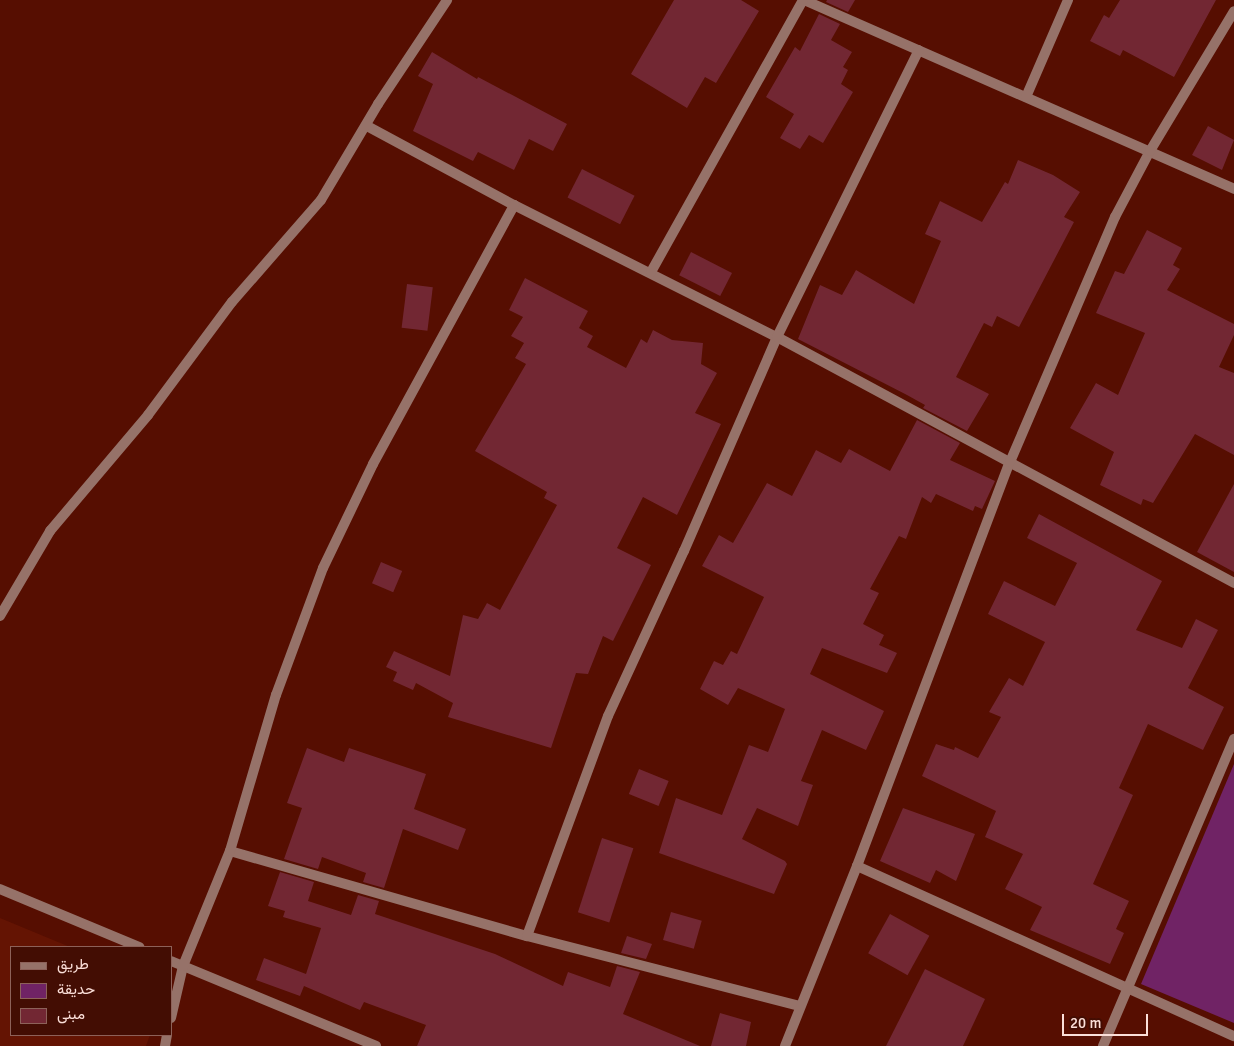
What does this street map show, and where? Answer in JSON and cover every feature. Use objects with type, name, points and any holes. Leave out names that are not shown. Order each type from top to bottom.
[{"type":"street","points":[[0,616],[50,531],[148,415],[232,302],[322,200],[367,126],[378,104],[447,0]]},
{"type":"street","points":[[651,272],[803,0],[1234,189]]},
{"type":"street","points":[[1026,97],[1068,0]]},
{"type":"street","points":[[785,1046],[858,866],[1010,462],[1115,217],[1150,151],[1234,11]]},
{"type":"street","points":[[527,936],[608,716],[684,551],[777,337],[918,50]]},
{"type":"street","points":[[367,126],[514,205],[651,272],[777,337],[1234,583]]},
{"type":"street","points":[[172,1014],[183,966],[230,851],[276,695],[323,568],[370,470],[514,205]]},
{"type":"street","points":[[1103,1046],[1234,739]]},
{"type":"street","points":[[230,851],[527,936],[800,1006]]},
{"type":"street","points":[[858,866],[1128,990],[1234,1036]]},
{"type":"street","points":[[0,889],[137,946]]},
{"type":"street","points":[[172,961],[376,1046]]},
{"type":"shaded area","points":[[0,918],[68,946],[10,946],[10,1036],[150,1036],[146,1046],[0,1046]]},
{"type":"green space","points":[[1234,764],[1234,1023],[1141,984]]},
{"type":"building","points":[[674,0],[741,0],[759,11],[716,83],[705,77],[687,108],[631,74]]},
{"type":"building","points":[[827,0],[855,0],[848,12],[826,2]]},
{"type":"building","points":[[1120,0],[1216,0],[1174,77],[1123,50],[1120,56],[1090,41],[1104,15],[1109,18]]},
{"type":"building","points":[[819,14],[840,24],[831,40],[852,52],[843,67],[848,70],[841,84],[853,92],[823,143],[809,135],[800,149],[780,138],[794,114],[766,97],[795,47],[800,51]]},
{"type":"building","points":[[432,52],[477,79],[478,77],[567,124],[553,151],[529,139],[514,170],[478,152],[473,161],[413,131],[433,84],[418,76]]},
{"type":"building","points":[[1208,126],[1234,140],[1222,170],[1192,155]]},
{"type":"building","points":[[1018,160],[1053,175],[1080,192],[1064,217],[1074,222],[1019,327],[997,316],[992,327],[984,323],[956,377],[989,394],[967,431],[923,408],[925,405],[907,395],[798,339],[820,285],[842,295],[856,270],[914,304],[941,241],[925,234],[940,201],[982,222],[1005,182],[1008,184]]},
{"type":"building","points":[[582,169],[635,196],[620,224],[567,198]]},
{"type":"building","points":[[1147,230],[1182,248],[1173,265],[1180,269],[1167,290],[1234,324],[1234,335],[1219,367],[1234,373],[1234,455],[1195,434],[1153,503],[1143,499],[1141,505],[1100,485],[1114,452],[1070,428],[1096,383],[1118,395],[1145,333],[1096,313],[1115,271],[1124,274]]},
{"type":"building","points":[[691,252],[732,273],[720,296],[679,275]]},
{"type":"building","points":[[525,278],[588,311],[579,328],[593,336],[587,347],[626,368],[641,339],[647,343],[653,330],[672,340],[703,343],[701,364],[717,373],[695,413],[721,424],[677,515],[643,497],[617,548],[651,565],[613,641],[603,636],[588,674],[576,673],[551,748],[448,717],[453,703],[416,683],[413,690],[393,681],[397,672],[386,667],[394,651],[450,676],[463,615],[478,619],[487,603],[500,610],[557,505],[544,498],[547,492],[475,451],[526,364],[515,358],[524,343],[511,336],[523,317],[509,310]]},
{"type":"building","points":[[407,284],[433,287],[427,331],[402,328]]},
{"type":"building","points":[[917,420],[960,443],[950,460],[995,481],[982,509],[975,506],[973,511],[936,494],[931,503],[922,497],[906,539],[899,536],[870,589],[879,593],[863,624],[884,635],[879,645],[897,653],[887,673],[822,648],[810,674],[884,711],[866,750],[822,730],[801,781],[813,785],[798,826],[757,808],[742,839],[785,861],[787,864],[774,894],[659,853],[676,798],[722,815],[749,745],[768,752],[785,709],[738,688],[728,705],[700,689],[714,661],[723,665],[731,651],[737,654],[764,597],[702,566],[719,535],[733,543],[767,483],[792,496],[816,450],[841,463],[849,449],[890,471]]},
{"type":"building","points":[[1234,484],[1234,572],[1197,552]]},
{"type":"building","points":[[1039,514],[1162,581],[1136,630],[1182,648],[1196,619],[1218,630],[1188,688],[1224,707],[1203,750],[1148,724],[1119,788],[1133,795],[1093,884],[1129,901],[1116,929],[1124,933],[1110,964],[1030,930],[1042,907],[1005,889],[1023,854],[985,837],[996,811],[922,776],[936,744],[954,750],[955,747],[978,758],[1001,717],[989,712],[1009,678],[1023,686],[1045,642],[988,614],[1004,581],[1055,606],[1077,563],[1027,538]]},
{"type":"building","points":[[381,562],[402,571],[393,592],[372,583]]},
{"type":"building","points":[[307,748],[344,762],[349,748],[426,774],[414,809],[466,829],[458,850],[403,829],[384,888],[363,882],[366,873],[322,857],[318,869],[284,859],[302,808],[287,803]]},
{"type":"building","points":[[639,769],[669,781],[659,806],[629,794]]},
{"type":"building","points":[[903,808],[975,834],[956,881],[936,870],[930,883],[880,861]]},
{"type":"building","points":[[602,838],[633,848],[609,922],[578,912]]},
{"type":"building","points":[[280,872],[314,882],[308,901],[351,915],[358,895],[379,901],[375,914],[495,954],[563,986],[568,972],[610,987],[617,966],[640,972],[623,1014],[700,1046],[417,1046],[426,1025],[364,1002],[360,1010],[304,986],[300,996],[256,980],[264,958],[306,974],[321,928],[283,917],[285,911],[268,906]]},
{"type":"building","points":[[671,912],[702,921],[694,949],[663,940]]},
{"type":"building","points":[[890,914],[929,936],[908,975],[868,953]]},
{"type":"building","points":[[627,936],[652,944],[646,959],[621,953]]},
{"type":"building","points":[[925,969],[985,999],[963,1046],[886,1046]]},
{"type":"building","points":[[720,1013],[751,1022],[746,1046],[711,1046]]}]
